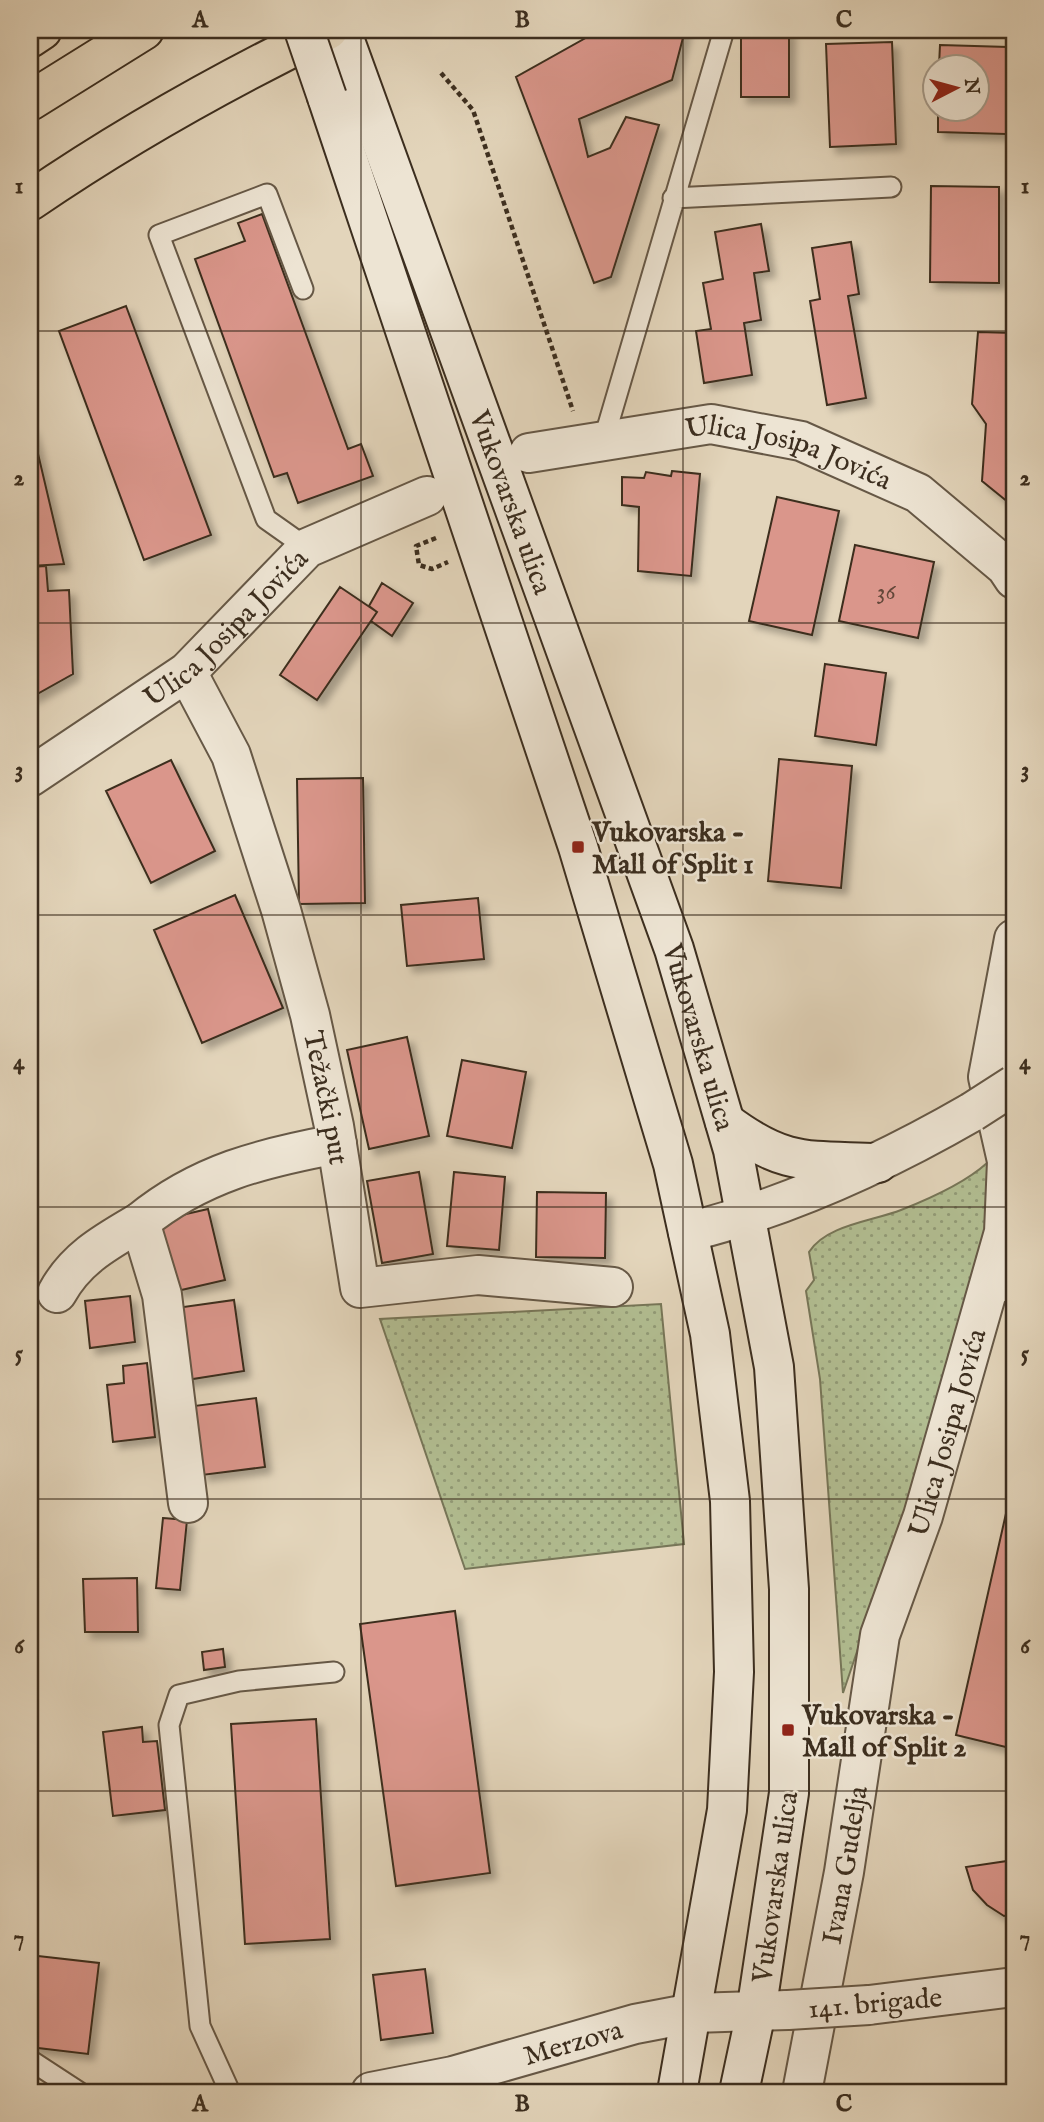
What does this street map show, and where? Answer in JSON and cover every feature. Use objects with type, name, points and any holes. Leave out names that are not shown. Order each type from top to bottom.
[{"type":"highway","points":[[30,38],[42,30]]},
{"type":"highway","points":[[30,101],[144,30]]},
{"type":"highway","points":[[30,201],[138,132],[252,67],[328,30]]},
{"type":"street","name":"Vukovarska ulica","points":[[304,30],[343,89],[674,949],[725,1122],[746,1217],[774,1367],[789,1589],[789,1793],[772,2011],[739,2092]]},
{"type":"street","name":"Vukovarska ulica","points":[[341,30],[343,89],[578,847],[673,1164],[710,1334],[730,1501],[734,1672],[727,1810],[677,2092]]},
{"type":"street","name":"Ulica Josipa Jovića","points":[[529,453],[711,424],[801,441],[918,493],[1006,567],[1014,579]]},
{"type":"street","name":"Ulica Josipa Jovića","points":[[30,778],[187,672],[307,548],[427,496]]},
{"type":"street","name":"Težački put","points":[[187,672],[231,755],[259,838],[310,1015],[337,1144],[360,1288],[478,1275],[613,1287]]},
{"type":"street","name":"Ulica Josipa Jovića","points":[[880,1635],[1003,1288],[1007,1161],[988,1077],[1014,939]]},
{"type":"street","points":[[688,1232],[746,1217],[878,1163],[1014,1086]]},
{"type":"street","points":[[725,1122],[755,1144],[779,1156],[801,1160],[878,1163]]},
{"type":"street","points":[[57,1293],[68,1273],[94,1249],[140,1223],[163,1203],[216,1174],[278,1155],[337,1144]]},
{"type":"street","points":[[140,1223],[162,1295],[188,1503]]},
{"type":"street","name":"Ivana Gudelja","points":[[802,2092],[845,1872],[880,1635]]},
{"type":"street","name":"141. brigade","points":[[693,2013],[869,2005],[1014,1987]]},
{"type":"street","name":"Merzova","points":[[371,2092],[453,2076],[635,2024],[693,2013]]},
{"type":"lane","points":[[594,443],[724,30]]},
{"type":"lane","points":[[673,198],[891,187]]},
{"type":"lane","points":[[303,289],[267,194],[159,235],[266,519],[307,548]]},
{"type":"lane","points":[[230,2092],[200,2026],[169,1725],[179,1695],[239,1681],[334,1672]]},
{"type":"lane","points":[[30,2060],[79,2092]]},
{"type":"path","points":[[441,73],[473,110],[594,443]]},
{"type":"path","points":[[441,536],[416,546],[419,565],[432,569],[449,562],[446,554]]},
{"type":"green space","points":[[987,1163],[998,1202],[945,1392],[843,1693],[820,1379],[806,1291],[814,1280],[809,1252],[817,1243],[838,1230],[923,1201],[958,1184]]},
{"type":"green space","points":[[661,1304],[684,1544],[465,1569],[380,1319]]},
{"type":"building","points":[[600,30],[685,30],[672,80],[579,119],[588,157],[610,148],[626,117],[659,125],[611,277],[594,283],[516,77]]},
{"type":"building","points":[[741,30],[789,30],[789,97],[741,97]]},
{"type":"building","points":[[892,42],[896,144],[830,147],[826,44]]},
{"type":"building","points":[[940,45],[1008,47],[1006,134],[938,132],[938,122],[992,122],[992,52],[940,52]]},
{"type":"building","points":[[931,186],[999,187],[999,283],[930,282]]},
{"type":"building","points":[[262,214],[348,449],[361,444],[373,476],[298,503],[287,473],[274,477],[195,259],[245,241],[238,223]]},
{"type":"building","points":[[761,224],[769,271],[754,273],[761,320],[744,323],[752,375],[704,383],[696,331],[711,329],[703,283],[723,279],[715,232]]},
{"type":"building","points":[[851,242],[859,294],[848,296],[866,398],[827,405],[810,301],[820,299],[812,248]]},
{"type":"building","points":[[126,306],[211,535],[144,560],[59,331]]},
{"type":"building","points":[[978,332],[1014,333],[1014,507],[982,481],[986,424],[972,404]]},
{"type":"building","points":[[30,425],[35,441],[64,564],[30,566]]},
{"type":"building","points":[[672,471],[700,474],[691,576],[638,571],[639,507],[622,505],[622,477],[644,478],[646,472],[671,476]]},
{"type":"building","points":[[777,497],[839,511],[812,635],[749,621]]},
{"type":"building","points":[[855,545],[934,562],[918,638],[839,621]]},
{"type":"building","points":[[46,566],[48,591],[69,590],[73,674],[30,698],[30,567]]},
{"type":"building","points":[[382,583],[413,603],[392,636],[371,621],[377,612],[369,606]]},
{"type":"building","points":[[340,587],[377,612],[317,700],[280,675]]},
{"type":"building","points":[[825,664],[886,673],[876,745],[815,736]]},
{"type":"building","points":[[779,759],[852,766],[841,888],[768,881]]},
{"type":"building","points":[[171,760],[215,851],[151,883],[106,791]]},
{"type":"building","points":[[363,778],[365,903],[299,904],[297,779]]},
{"type":"building","points":[[235,895],[283,1008],[202,1043],[154,930]]},
{"type":"building","points":[[478,898],[484,959],[407,966],[401,905]]},
{"type":"building","points":[[407,1037],[429,1136],[369,1149],[347,1050]]},
{"type":"building","points":[[462,1060],[526,1072],[512,1148],[447,1136]]},
{"type":"building","points":[[419,1172],[433,1254],[382,1263],[367,1181]]},
{"type":"building","points":[[454,1172],[505,1177],[499,1250],[447,1246]]},
{"type":"building","points":[[537,1192],[606,1193],[605,1258],[536,1257]]},
{"type":"building","points":[[208,1209],[225,1280],[177,1291],[160,1220]]},
{"type":"building","points":[[130,1296],[135,1342],[90,1348],[85,1301]]},
{"type":"building","points":[[234,1300],[244,1371],[180,1381],[169,1309]]},
{"type":"building","points":[[147,1363],[155,1437],[113,1442],[107,1385],[124,1383],[123,1366]]},
{"type":"building","points":[[256,1398],[265,1467],[202,1475],[194,1406]]},
{"type":"building","points":[[1014,1478],[1014,1749],[956,1735]]},
{"type":"building","points":[[163,1518],[187,1520],[180,1590],[156,1588]]},
{"type":"building","points":[[137,1578],[138,1632],[85,1632],[83,1579]]},
{"type":"building","points":[[455,1611],[490,1873],[396,1886],[360,1624]]},
{"type":"building","points":[[223,1649],[225,1667],[204,1670],[202,1652]]},
{"type":"building","points":[[316,1719],[330,1939],[245,1944],[231,1724]]},
{"type":"building","points":[[142,1727],[143,1742],[157,1741],[165,1810],[113,1816],[103,1732]]},
{"type":"building","points":[[1014,1860],[1014,1914],[1004,1916],[987,1905],[973,1890],[966,1867]]},
{"type":"building","points":[[38,1956],[99,1963],[88,2054],[30,2047]]},
{"type":"building","points":[[425,1969],[433,2033],[381,2040],[373,1975]]},
{"type":"place","name":"Vukovarska - Mall of Split 1","points":[[578,847]]},
{"type":"place","name":"Vukovarska - Mall of Split 2","points":[[788,1730]]}]
